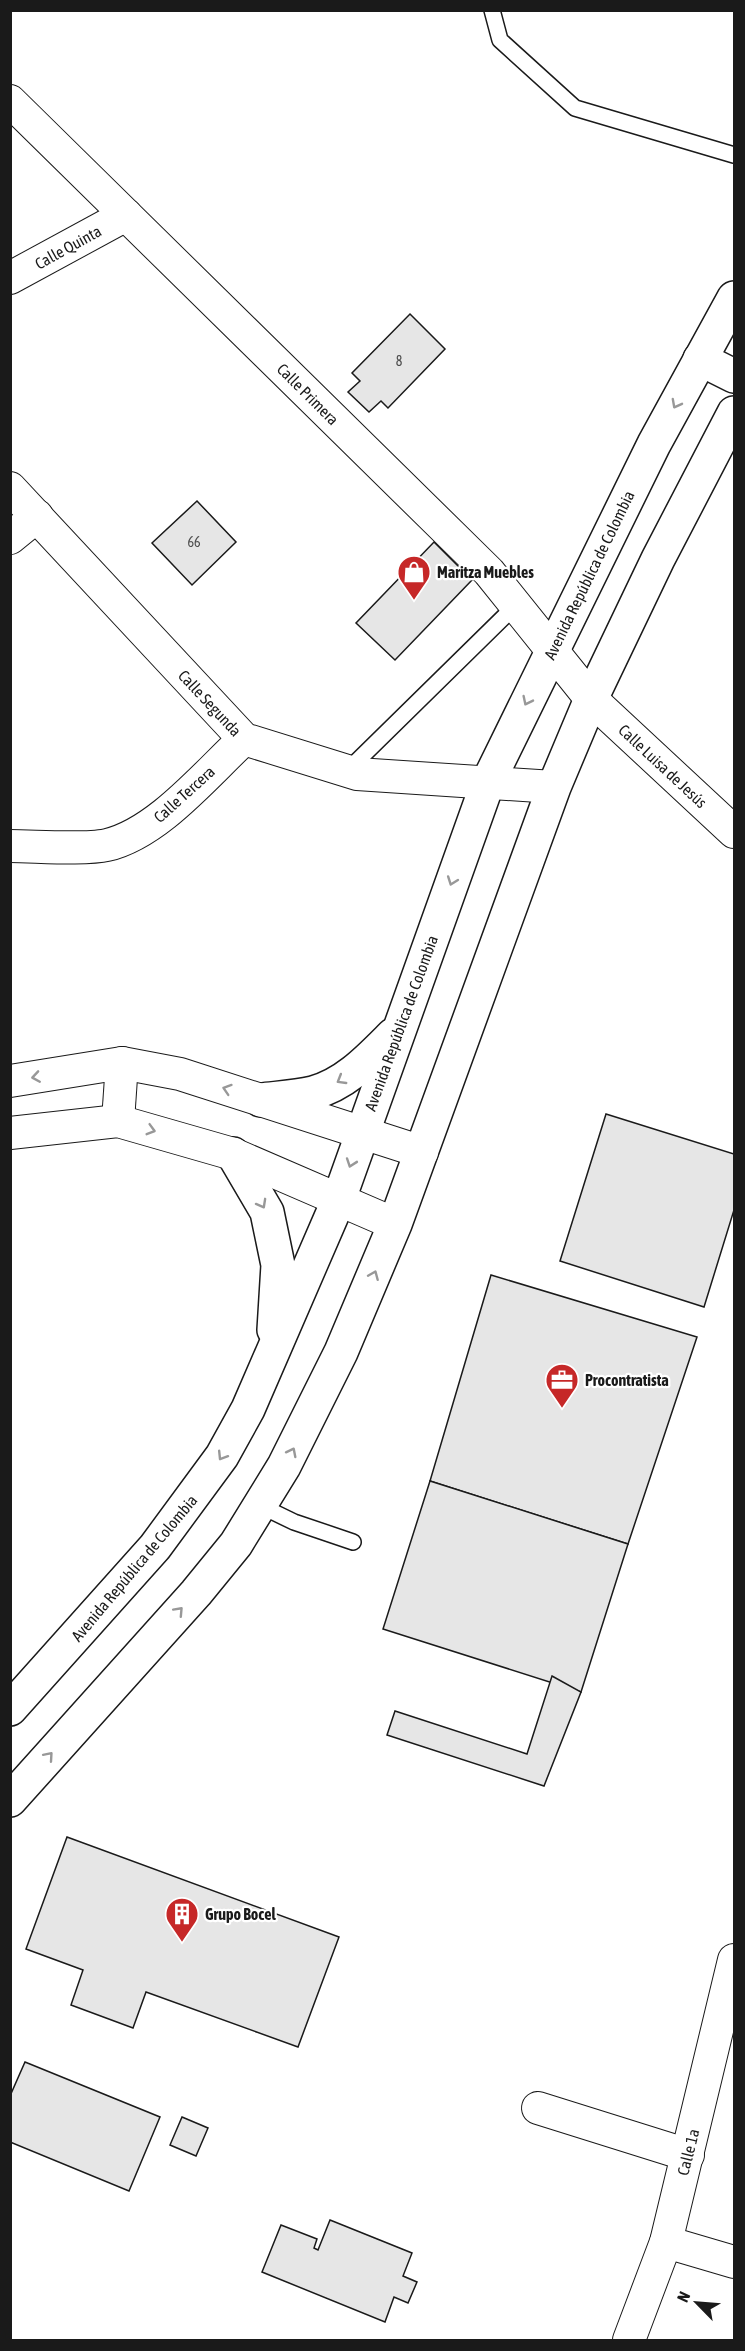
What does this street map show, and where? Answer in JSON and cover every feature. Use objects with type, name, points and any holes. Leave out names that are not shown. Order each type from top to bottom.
[{"type":"main road","name":"Avenida República de Colombia","points":[[11,1708],[155,1547],[196,1495],[222,1456],[267,1368],[339,1198],[488,782],[654,444],[735,298]]},
{"type":"main road","points":[[700,359],[735,376]]},
{"type":"main road","points":[[10,1800],[196,1593],[236,1544],[261,1506],[322,1391],[395,1224],[554,787],[591,699],[658,559],[730,428]]},
{"type":"main road","points":[[261,1100],[313,1093],[340,1082],[364,1064],[400,1028]]},
{"type":"main road","points":[[233,1154],[267,1212],[278,1265],[276,1313],[267,1368]]},
{"type":"street","name":"Calle Primera","points":[[10,101],[489,573],[591,699]]},
{"type":"street","name":"Calle Quinta","points":[[10,279],[126,215]]},
{"type":"street","name":"Calle Segunda","points":[[10,488],[244,739],[357,774],[554,787]]},
{"type":"street","points":[[10,538],[37,516]]},
{"type":"street","name":"Calle Luisa de Jesús","points":[[591,699],[735,832]]},
{"type":"street","name":"Calle Tercera","points":[[10,846],[106,846],[136,833],[159,819],[244,739]]},
{"type":"street","points":[[10,1081],[122,1063],[180,1074],[422,1152]]},
{"type":"street","points":[[118,1121],[122,1063]]},
{"type":"street","points":[[10,1133],[118,1121],[233,1154],[395,1224]]},
{"type":"street","name":"Calle 1a","points":[[629,2340],[666,2242],[735,1960]]},
{"type":"street","points":[[538,2108],[688,2155]]},
{"type":"street","points":[[666,2242],[735,2262]]},
{"type":"lane","points":[[492,10],[500,40],[574,108],[735,155]]},
{"type":"lane","points":[[347,771],[516,604]]},
{"type":"lane","points":[[261,1506],[294,1522],[353,1542]]},
{"type":"building","points":[[410,314],[445,349],[388,408],[381,401],[369,412],[348,392],[360,381],[352,373]]},
{"type":"building","points":[[197,501],[236,542],[192,585],[152,543]]},
{"type":"building","name":"Maritza Muebles","points":[[434,542],[472,580],[395,660],[356,623]]},
{"type":"building","points":[[606,1114],[734,1154],[734,1210],[704,1307],[560,1261]]},
{"type":"building","name":"Procontratista","points":[[491,1275],[697,1337],[628,1544],[430,1481]]},
{"type":"building","points":[[430,1481],[628,1544],[581,1692],[383,1629]]},
{"type":"building","points":[[552,1676],[581,1692],[544,1786],[387,1735],[395,1711],[527,1754]]},
{"type":"building","name":"Grupo Bocel","points":[[67,1837],[339,1937],[298,2047],[146,1992],[133,2028],[71,2005],[83,1970],[26,1949]]},
{"type":"building","points":[[25,2062],[160,2117],[129,2191],[10,2142],[10,2096]]},
{"type":"building","points":[[182,2117],[208,2128],[196,2156],[170,2145]]},
{"type":"building","points":[[330,2220],[412,2253],[403,2276],[417,2282],[408,2303],[394,2297],[385,2322],[262,2272],[281,2225],[317,2239],[314,2248],[318,2250]]},
{"type":"place","name":"Maritza Muebles","points":[[414,601]]},
{"type":"place","name":"Procontratista","points":[[562,1409]]},
{"type":"place","name":"Grupo Bocel","points":[[182,1943]]}]
